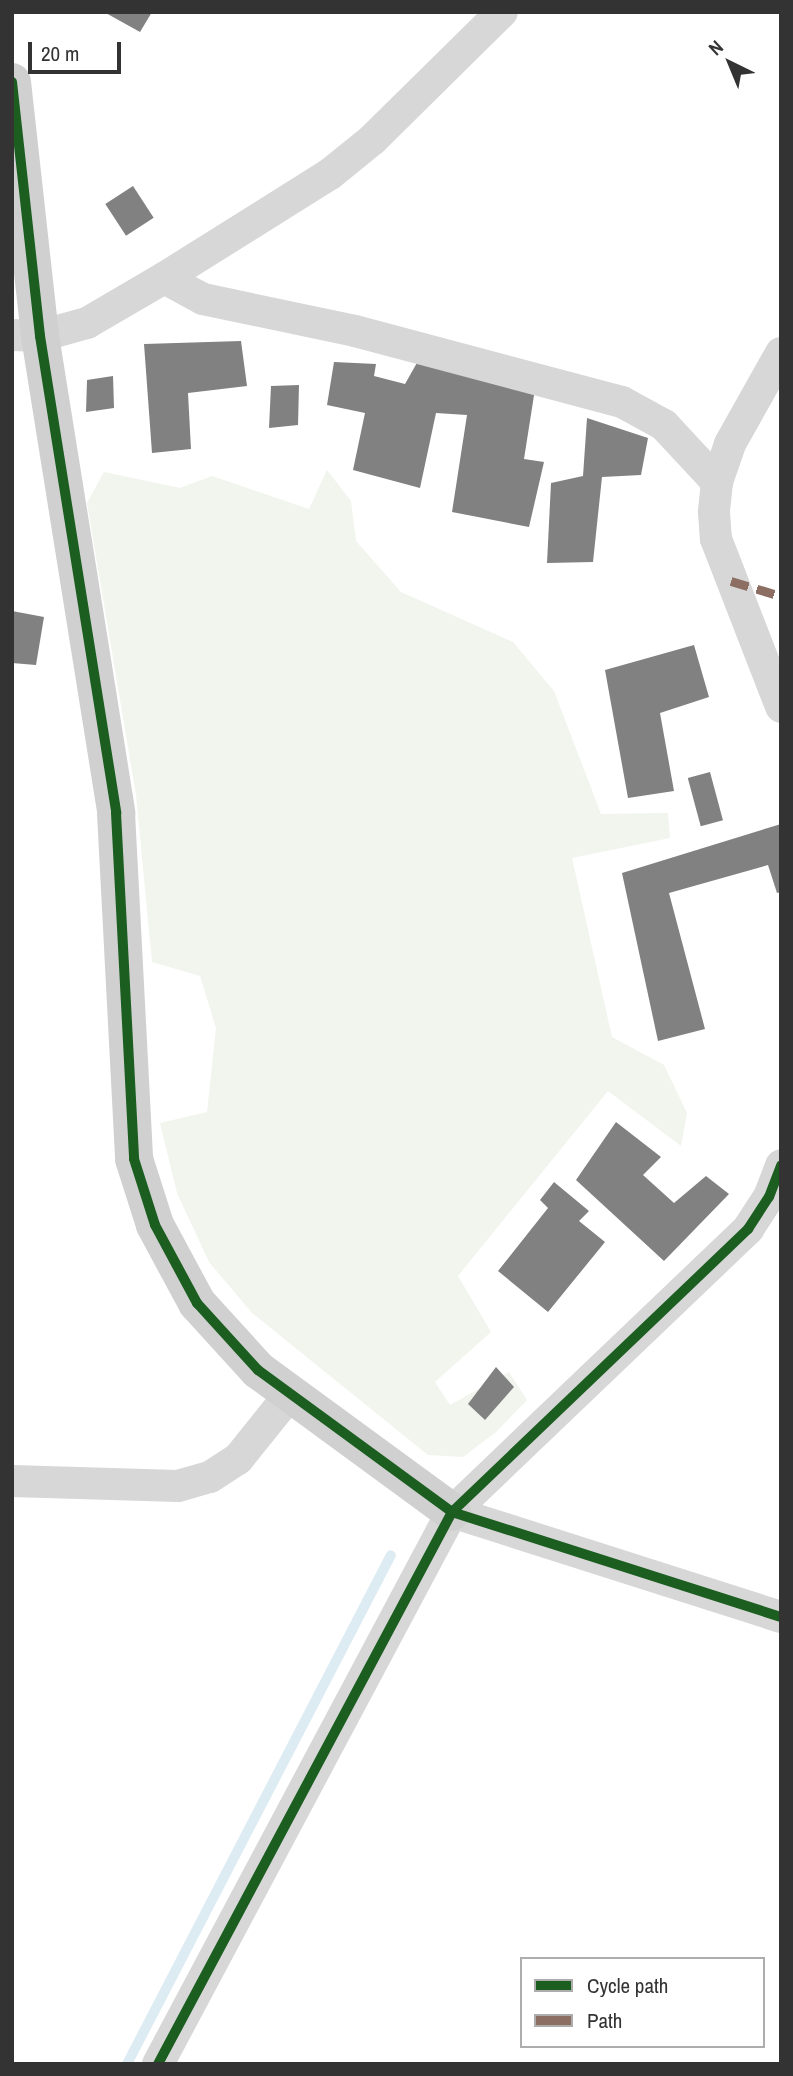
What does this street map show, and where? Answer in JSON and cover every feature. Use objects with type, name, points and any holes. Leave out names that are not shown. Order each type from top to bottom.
[{"type":"street","points":[[26,336],[87,323],[330,174],[373,139],[502,12]]},
{"type":"street","points":[[12,82],[26,336],[116,813],[134,1159],[155,1225],[197,1303],[258,1370],[452,1512],[781,1616]]},
{"type":"street","points":[[164,278],[203,299],[355,331],[622,402],[664,425],[717,482]]},
{"type":"street","points":[[781,353],[730,444],[717,482],[716,539],[781,707]]},
{"type":"street","points":[[158,2064],[452,1512],[748,1230],[769,1197],[781,1165]]},
{"type":"street","points":[[12,1481],[178,1486],[210,1477],[238,1459],[290,1394]]},
{"type":"shaded area","points":[[327,470],[351,501],[356,541],[401,592],[513,642],[554,691],[601,814],[668,813],[670,838],[572,858],[612,1037],[664,1065],[687,1113],[681,1146],[608,1091],[458,1276],[491,1332],[435,1382],[450,1405],[509,1372],[527,1400],[496,1432],[463,1457],[428,1455],[252,1313],[209,1262],[177,1193],[160,1123],[207,1112],[216,1028],[200,976],[152,962],[136,795],[87,503],[104,472],[180,488],[212,476],[309,509]]},
{"type":"building","points":[[104,12],[152,12],[140,32]]},
{"type":"building","points":[[133,186],[154,218],[126,236],[105,204]]},
{"type":"building","points":[[241,341],[247,386],[188,393],[191,449],[152,453],[144,344]]},
{"type":"building","points":[[418,361],[535,389],[524,459],[544,462],[529,527],[452,512],[467,415],[436,413],[420,488],[353,470],[365,413],[327,405],[334,362],[376,364],[374,376],[405,384]]},
{"type":"building","points":[[113,376],[114,408],[86,412],[87,380]]},
{"type":"building","points":[[299,385],[298,425],[269,428],[271,386]]},
{"type":"building","points":[[587,418],[648,438],[641,475],[602,477],[593,562],[547,563],[551,483],[583,476]]},
{"type":"building","points":[[12,611],[44,617],[36,665],[12,663]]},
{"type":"building","points":[[694,645],[709,697],[660,713],[674,791],[628,798],[605,670]]},
{"type":"building","points":[[710,772],[723,820],[701,826],[688,778]]},
{"type":"building","points":[[781,824],[781,892],[777,893],[768,865],[669,893],[705,1029],[658,1041],[622,873]]},
{"type":"building","points":[[616,1122],[661,1157],[643,1175],[674,1203],[706,1176],[729,1194],[664,1261],[576,1180]]},
{"type":"building","points":[[554,1182],[589,1211],[579,1221],[605,1242],[548,1312],[498,1271],[548,1208],[540,1200]]},
{"type":"building","points":[[496,1367],[514,1387],[485,1420],[468,1404]]},
{"type":"waterway","points":[[127,2064],[391,1555]]},
{"type":"marked path","points":[[731,581],[781,596]]},
{"type":"cycle path","points":[[12,82],[40,336],[116,813],[134,1159],[155,1225],[197,1303],[258,1370],[452,1512],[781,1617]]},
{"type":"cycle path","points":[[158,2064],[452,1512],[748,1229],[769,1197],[781,1165]]}]
